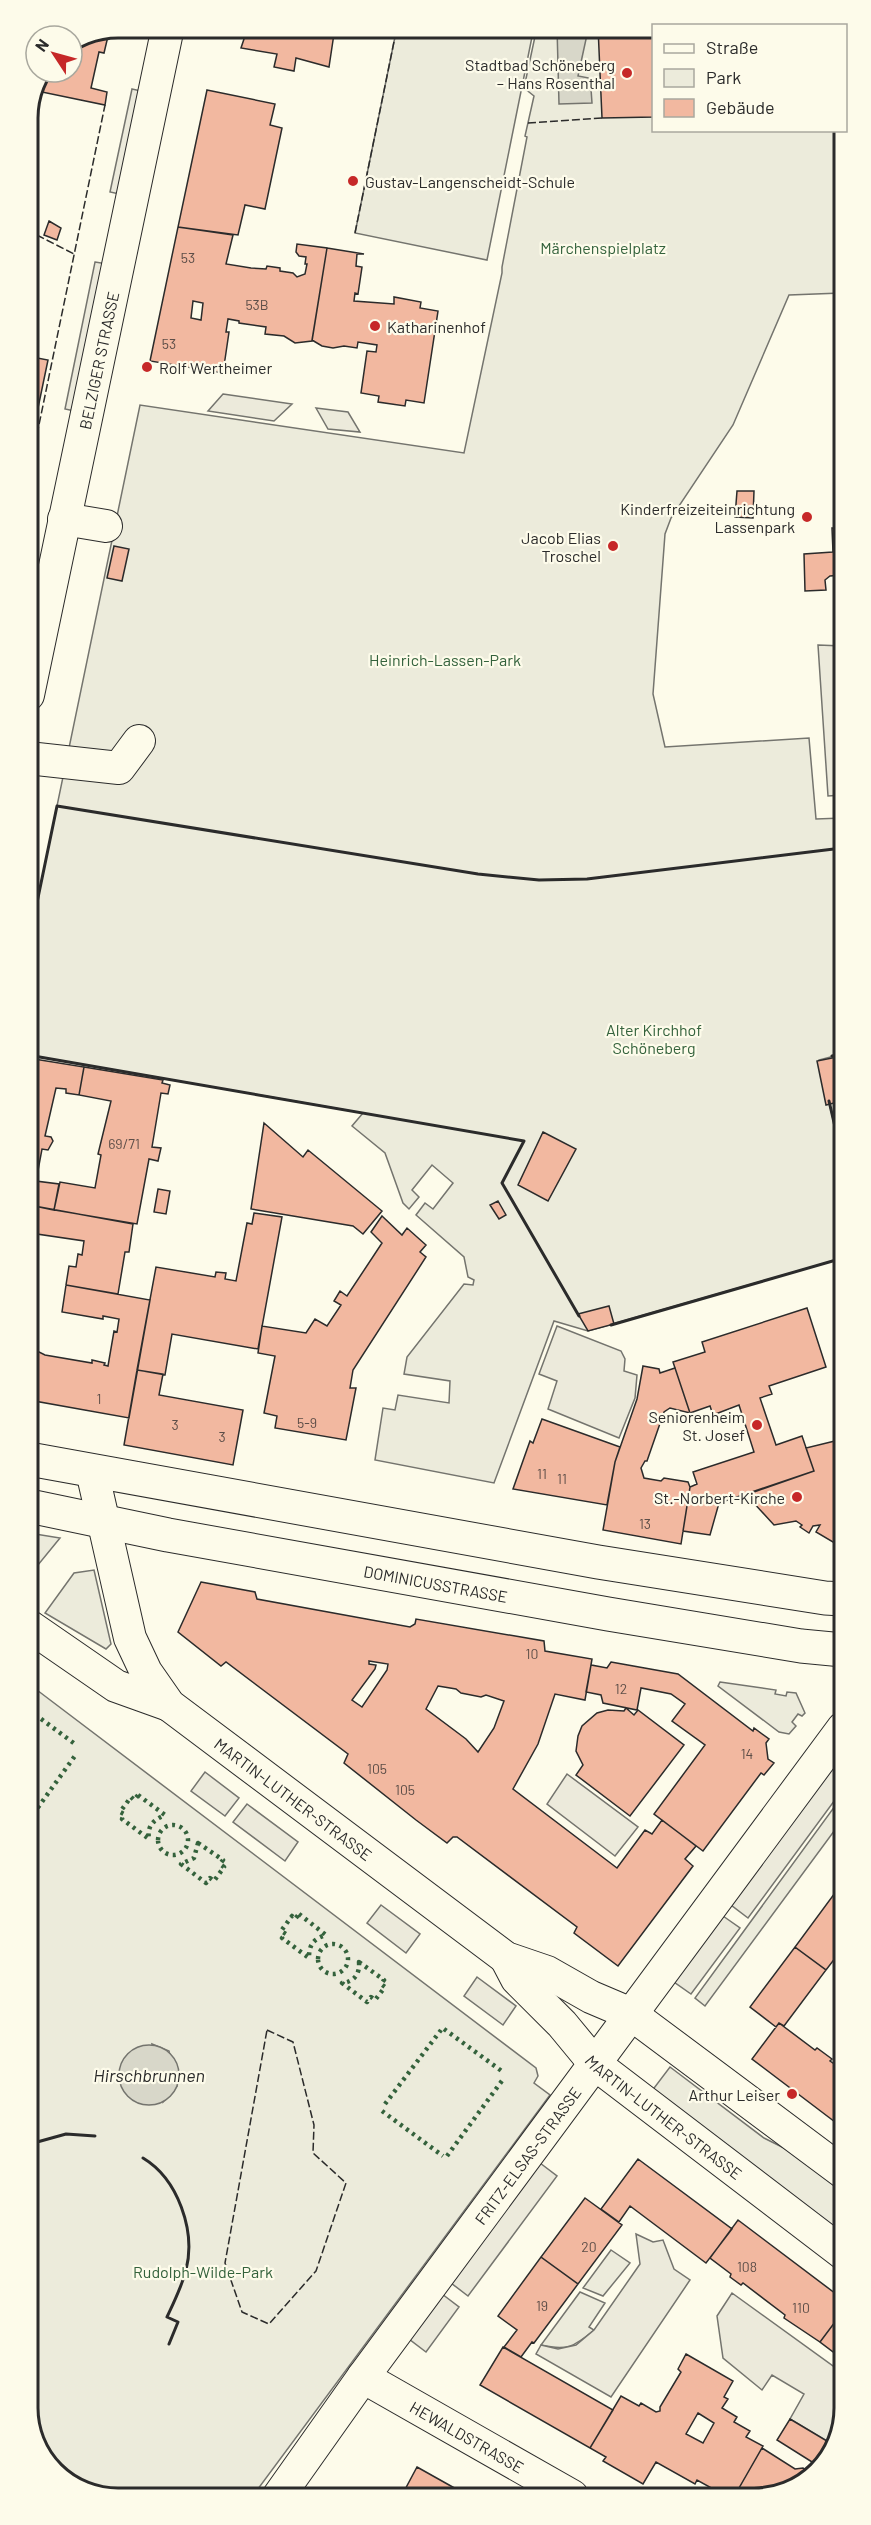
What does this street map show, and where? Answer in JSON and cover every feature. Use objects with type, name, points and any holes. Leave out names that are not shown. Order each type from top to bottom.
[{"type":"main road","points":[[38,1461],[598,1562],[834,1598]]},
{"type":"main road","name":"DOMINICUSSTRASSE","points":[[38,1508],[168,1535],[585,1610],[801,1646],[834,1649]]},
{"type":"street","name":"BELZIGER STRASSE","points":[[38,596],[64,519],[166,38]]},
{"type":"street","points":[[64,519],[106,526]]},
{"type":"street","points":[[38,760],[130,775],[139,741]]},
{"type":"street","name":"MARTIN-LUTHER-STRASSE","points":[[92,1470],[129,1638],[146,1672],[169,1704],[506,1958],[547,1972],[591,1997],[631,2014],[834,2166]]},
{"type":"street","name":"MARTIN-LUTHER-STRASSE","points":[[38,1632],[116,1686],[169,1704]]},
{"type":"street","name":"FRITZ-ELSAS-STRASSE","points":[[285,2487],[363,2377],[834,1740]]},
{"type":"street","name":"MARTIN-LUTHER-STRASSE","points":[[506,1958],[517,1979],[562,2024],[595,2064],[834,2246]]},
{"type":"street","name":"HEWALDSTRASSE","points":[[363,2377],[557,2488]]},
{"type":"green space","points":[[395,38],[532,38],[487,260],[355,233]]},
{"type":"green space","points":[[535,38],[652,38],[652,132],[834,132],[834,293],[789,295],[733,425],[671,518],[665,534],[653,694],[665,747],[809,738],[816,819],[834,818],[834,1056],[819,1060],[834,1123],[834,1261],[588,1331],[554,1321],[494,1483],[375,1460],[383,1408],[395,1410],[398,1395],[449,1403],[450,1381],[404,1374],[407,1357],[464,1284],[473,1285],[474,1280],[468,1277],[464,1257],[416,1215],[425,1203],[433,1209],[453,1183],[432,1165],[412,1190],[419,1197],[409,1209],[403,1203],[385,1153],[352,1126],[363,1113],[38,1057],[38,898],[140,405],[464,453],[502,273],[534,96],[524,88]]},
{"type":"green space","points":[[38,1534],[60,1538],[38,1565]]},
{"type":"green space","points":[[94,1570],[111,1644],[106,1649],[45,1613],[74,1573]]},
{"type":"green space","points":[[720,1682],[776,1690],[775,1694],[786,1696],[787,1692],[796,1693],[805,1713],[802,1716],[798,1714],[792,1722],[796,1726],[789,1734],[779,1732],[718,1686]]},
{"type":"green space","name":"Rudolph-Wilde-Park","points":[[38,1691],[536,2068],[538,2076],[534,2083],[550,2095],[259,2487],[112,2487],[87,2481],[65,2468],[46,2443],[38,2418]],"holes":[[[152,2044],[169,2051],[177,2086],[163,2102]]]},
{"type":"green space","points":[[834,1807],[834,1831],[705,2006],[695,1998]]},
{"type":"green space","points":[[670,2067],[764,2138],[796,2154],[834,2182],[834,2229],[651,2092]]},
{"type":"green space","points":[[611,2250],[630,2263],[603,2296],[583,2288]]},
{"type":"green space","points":[[580,2292],[605,2303],[589,2327],[594,2330],[570,2346],[557,2348],[541,2345]]},
{"type":"shaded area","points":[[132,89],[150,93],[129,196],[110,192]]},
{"type":"shaded area","points":[[95,262],[114,265],[84,413],[65,409]]},
{"type":"shaded area","points":[[223,394],[292,404],[274,421],[208,411]]},
{"type":"shaded area","points":[[316,408],[348,412],[360,432],[328,429]]},
{"type":"shaded area","points":[[818,645],[834,646],[834,796],[828,796]]},
{"type":"shaded area","points":[[557,1326],[621,1351],[625,1359],[624,1371],[637,1375],[635,1398],[619,1438],[548,1409],[557,1381],[539,1374]]},
{"type":"shaded area","points":[[834,1764],[834,1801],[748,1918],[731,1905]]},
{"type":"shaded area","points":[[205,1772],[239,1798],[225,1816],[191,1791]]},
{"type":"shaded area","points":[[567,1774],[638,1827],[615,1856],[547,1804]]},
{"type":"shaded area","points":[[247,1804],[298,1842],[285,1861],[233,1822]]},
{"type":"shaded area","points":[[381,1905],[420,1934],[406,1953],[367,1923]]},
{"type":"shaded area","points":[[723,1916],[740,1928],[691,1994],[674,1982]]},
{"type":"shaded area","points":[[477,1977],[516,2006],[503,2025],[464,1996]]},
{"type":"shaded area","points":[[540,2163],[557,2176],[468,2296],[451,2283]]},
{"type":"shaded area","points":[[636,2234],[653,2242],[663,2240],[674,2269],[690,2280],[611,2397],[536,2354],[541,2345],[558,2349],[576,2345],[594,2330],[640,2264]]},
{"type":"shaded area","points":[[732,2293],[834,2367],[834,2408],[826,2440],[790,2419],[804,2394],[772,2375],[762,2390],[723,2358],[717,2316]]},
{"type":"shaded area","points":[[442,2294],[459,2307],[426,2352],[409,2339]]},
{"type":"water","points":[[557,38],[586,38],[578,76],[589,78],[588,87],[591,89],[592,103],[559,104]]},
{"type":"water","name":"Hirschbrunnen","points":[[143,2045],[155,2045],[166,2050],[174,2058],[179,2075],[177,2087],[166,2100],[155,2105],[143,2105],[132,2100],[124,2092],[119,2081],[119,2069],[124,2058],[132,2050]]},
{"type":"building","points":[[244,38],[333,38],[329,67],[296,58],[294,71],[274,67],[277,54],[241,48]]},
{"type":"building","name":"Stadtbad Schöneberg – Hans Rosenthal","points":[[598,38],[652,38],[652,117],[602,118]]},
{"type":"building","points":[[107,39],[104,53],[99,52],[91,88],[107,92],[105,105],[42,92],[46,84],[84,84],[84,46]]},
{"type":"building","points":[[207,90],[275,104],[270,125],[282,128],[265,209],[245,205],[238,235],[178,227]]},
{"type":"building","points":[[49,221],[61,228],[57,240],[44,235]]},
{"type":"building","points":[[178,227],[233,235],[226,264],[251,268],[266,269],[267,266],[280,268],[280,271],[293,273],[297,277],[305,274],[307,264],[305,264],[306,257],[299,256],[296,252],[297,244],[327,248],[312,341],[295,343],[284,336],[265,334],[266,327],[228,319],[226,332],[229,332],[223,373],[150,361]],"holes":[[[193,301],[203,303],[201,320],[191,318]]]},
{"type":"building","name":"Katharinenhof","points":[[327,248],[364,254],[357,254],[356,266],[362,267],[358,294],[355,293],[354,301],[394,304],[394,297],[421,302],[420,308],[438,311],[424,403],[406,400],[405,406],[378,402],[379,396],[361,393],[367,351],[376,352],[377,345],[358,342],[357,348],[344,346],[333,348],[322,346],[312,340]]},
{"type":"building","points":[[38,358],[48,360],[38,408]]},
{"type":"building","points":[[737,491],[754,491],[753,518],[735,517]]},
{"type":"building","points":[[832,528],[834,528],[834,552]]},
{"type":"building","points":[[114,546],[129,549],[122,581],[107,578]]},
{"type":"building","points":[[834,552],[834,576],[825,580],[826,590],[805,591],[804,554]]},
{"type":"building","points":[[834,1058],[834,1103],[826,1105],[817,1061]]},
{"type":"building","points":[[38,1060],[84,1067],[79,1095],[66,1093],[66,1089],[56,1088],[45,1136],[51,1137],[53,1141],[48,1150],[42,1149],[38,1170]]},
{"type":"building","points":[[84,1067],[163,1080],[162,1083],[170,1085],[168,1094],[161,1093],[152,1147],[161,1148],[158,1161],[149,1159],[137,1224],[54,1210],[60,1182],[95,1188],[101,1155],[98,1154],[111,1101],[79,1095]]},
{"type":"building","points":[[264,1123],[303,1157],[308,1150],[382,1211],[363,1234],[353,1226],[251,1209]]},
{"type":"building","points":[[543,1132],[576,1149],[548,1201],[518,1185]]},
{"type":"building","points":[[38,1181],[59,1184],[54,1210],[38,1207]]},
{"type":"building","points":[[158,1189],[170,1191],[166,1214],[154,1212]]},
{"type":"building","points":[[498,1201],[506,1215],[499,1219],[490,1205]]},
{"type":"building","points":[[38,1207],[133,1224],[129,1252],[125,1252],[118,1294],[66,1285],[69,1266],[76,1267],[78,1254],[82,1255],[84,1241],[38,1234]]},
{"type":"building","points":[[254,1213],[282,1217],[258,1349],[172,1334],[165,1375],[137,1370],[156,1267],[215,1277],[216,1272],[226,1273],[225,1279],[236,1281],[247,1223],[252,1224]]},
{"type":"building","points":[[382,1216],[402,1235],[407,1228],[426,1245],[420,1252],[426,1257],[353,1370],[350,1388],[356,1388],[346,1440],[275,1428],[277,1416],[264,1413],[275,1356],[258,1353],[262,1326],[306,1333],[315,1319],[327,1326],[341,1305],[334,1301],[340,1291],[347,1296],[382,1243],[371,1232]]},
{"type":"building","points":[[66,1285],[150,1300],[129,1418],[38,1402],[38,1352],[45,1355],[92,1363],[92,1360],[108,1366],[114,1331],[117,1332],[119,1319],[103,1316],[103,1319],[62,1312]]},
{"type":"building","points":[[609,1306],[614,1324],[588,1331],[578,1314]]},
{"type":"building","name":"Seniorenheim St. Josef","points":[[807,1308],[826,1367],[769,1386],[772,1394],[760,1398],[776,1445],[802,1436],[814,1471],[719,1503],[710,1535],[683,1531],[690,1487],[697,1484],[693,1472],[754,1452],[739,1405],[713,1415],[710,1406],[690,1413],[673,1362],[705,1352],[702,1342]]},
{"type":"building","points":[[643,1366],[659,1369],[660,1373],[675,1368],[690,1413],[670,1408],[664,1412],[647,1461],[641,1468],[644,1478],[661,1481],[664,1478],[688,1482],[690,1487],[681,1544],[603,1530],[615,1462],[637,1399]]},
{"type":"building","points":[[137,1370],[163,1374],[159,1395],[243,1410],[233,1465],[124,1445]]},
{"type":"building","points":[[542,1419],[620,1447],[607,1505],[513,1489],[530,1441],[533,1443]]},
{"type":"building","name":"St.-Norbert-Kirche","points":[[834,1441],[834,1543],[816,1532],[820,1525],[813,1526],[809,1533],[796,1521],[774,1525],[751,1500],[751,1493],[814,1471],[806,1448]]},
{"type":"building","points":[[201,1582],[255,1592],[257,1599],[410,1627],[415,1624],[416,1619],[544,1641],[545,1651],[592,1659],[585,1700],[555,1694],[538,1744],[513,1789],[617,1868],[645,1830],[652,1834],[662,1820],[696,1846],[685,1859],[693,1866],[618,1966],[574,1933],[577,1927],[457,1837],[453,1837],[447,1843],[344,1763],[348,1754],[226,1662],[221,1666],[178,1632]],"holes":[[[369,1661],[388,1664],[387,1670],[362,1707],[352,1700],[375,1669],[376,1665],[369,1664]],[[438,1686],[481,1697],[486,1695],[504,1701],[494,1728],[478,1752],[466,1739],[426,1709]]]},
{"type":"building","points":[[611,1662],[678,1674],[753,1731],[754,1728],[769,1739],[766,1743],[768,1759],[774,1763],[764,1775],[761,1773],[703,1851],[654,1814],[705,1745],[672,1721],[685,1704],[671,1694],[641,1688],[637,1710],[603,1703],[601,1695],[586,1692],[591,1665],[607,1668]]},
{"type":"building","points":[[626,1708],[634,1715],[638,1710],[684,1745],[630,1816],[576,1775],[583,1765],[576,1751],[582,1726],[597,1713],[608,1710],[624,1711]]},
{"type":"building","points":[[834,1894],[834,1960],[826,1970],[795,1947]]},
{"type":"building","points":[[795,1947],[826,1970],[784,2026],[779,2023],[776,2027],[750,2007]]},
{"type":"building","points":[[779,2023],[815,2050],[817,2048],[832,2059],[830,2061],[834,2064],[834,2121],[752,2059]]},
{"type":"building","points":[[638,2159],[732,2229],[706,2263],[630,2206],[619,2222],[601,2209]]},
{"type":"building","points":[[585,2198],[622,2225],[578,2284],[541,2257]]},
{"type":"building","points":[[738,2220],[834,2292],[834,2323],[820,2342],[784,2318],[785,2315],[743,2283],[741,2285],[730,2277],[731,2274],[710,2258]]},
{"type":"building","points":[[541,2257],[578,2284],[521,2357],[504,2347],[517,2330],[498,2316]]},
{"type":"building","points":[[834,2323],[834,2353],[820,2342]]},
{"type":"building","points":[[503,2347],[613,2410],[590,2448],[480,2385]]},
{"type":"building","points":[[686,2354],[733,2381],[724,2397],[728,2399],[722,2408],[737,2417],[734,2422],[750,2431],[746,2437],[763,2446],[739,2488],[711,2488],[697,2480],[695,2484],[656,2462],[643,2484],[603,2461],[606,2457],[590,2448],[621,2396],[639,2406],[641,2403],[656,2412],[660,2411],[660,2407],[681,2372],[678,2369]],"holes":[[[698,2413],[714,2423],[703,2443],[686,2434]]]},
{"type":"building","points":[[790,2419],[826,2440],[812,2462],[777,2440]]},
{"type":"building","points":[[762,2448],[795,2469],[804,2469],[775,2485],[739,2488]]},
{"type":"building","points":[[417,2467],[454,2488],[406,2487]]},
{"type":"hedge","points":[[38,1717],[75,1744]]},
{"type":"hedge","points":[[38,1807],[77,1753]]},
{"type":"hedge","points":[[138,1795],[165,1815],[152,1824],[149,1839],[122,1819],[124,1814],[120,1812],[131,1797],[134,1800],[138,1795]]},
{"type":"hedge","points":[[173,1825],[183,1830],[188,1840],[183,1850],[173,1855],[163,1850],[158,1840],[163,1830],[173,1825]]},
{"type":"hedge","points":[[198,1843],[223,1860],[220,1864],[224,1867],[214,1881],[210,1878],[206,1883],[181,1864],[194,1858],[198,1843]]},
{"type":"hedge","points":[[299,1914],[326,1935],[313,1943],[309,1958],[282,1938],[286,1934],[281,1931],[292,1916],[295,1919],[299,1914]]},
{"type":"hedge","points":[[333,1944],[343,1949],[348,1959],[343,1969],[333,1974],[323,1969],[318,1959],[323,1949],[333,1944]]},
{"type":"hedge","points":[[359,1962],[384,1980],[381,1984],[385,1987],[375,2000],[371,1997],[367,2002],[342,1983],[355,1977],[359,1962]]},
{"type":"hedge","points":[[444,2029],[503,2072]]},
{"type":"hedge","points":[[385,2104],[441,2030]]},
{"type":"hedge","points":[[447,2156],[504,2078]]},
{"type":"hedge","points":[[382,2111],[443,2156]]},
{"type":"fence","points":[[355,233],[395,38]]},
{"type":"fence","points":[[38,430],[105,105]]},
{"type":"fence","points":[[528,123],[602,118]]},
{"type":"fence","points":[[38,236],[74,254]]},
{"type":"fence","points":[[267,2030],[293,2042],[314,2125],[313,2153],[346,2183],[316,2271],[269,2324],[242,2312],[225,2263],[267,2030]]},
{"type":"wall","points":[[38,898],[57,806],[478,874],[539,880],[587,879],[834,849]]},
{"type":"wall","points":[[38,1057],[524,1141],[502,1183],[579,1316]]},
{"type":"wall","points":[[829,1101],[834,1123]]},
{"type":"wall","points":[[611,1325],[834,1261]]},
{"type":"wall","points":[[38,2142],[66,2134],[95,2136]]},
{"type":"wall","points":[[143,2158],[155,2167],[175,2192],[186,2223],[188,2239],[186,2270],[167,2317],[178,2322],[169,2344]]},
{"type":"place","name":"Stadtbad Schöneberg – Hans Rosenthal","points":[[627,73]]},
{"type":"place","name":"Gustav-Langenscheidt-Schule","points":[[353,181]]},
{"type":"place","name":"Katharinenhof","points":[[375,326]]},
{"type":"place","name":"Rolf Wertheimer","points":[[147,367]]},
{"type":"place","name":"Kinderfreizeiteinrichtung Lassenpark","points":[[807,517]]},
{"type":"place","name":"Jacob Elias Troschel","points":[[613,546]]},
{"type":"place","name":"Seniorenheim St. Josef","points":[[757,1425]]},
{"type":"place","name":"St.-Norbert-Kirche","points":[[797,1497]]},
{"type":"place","name":"Arthur Leiser","points":[[792,2094]]},
{"type":"park label","name":"Märchenspielplatz","points":[[603,247]]},
{"type":"park label","name":"Heinrich-Lassen-Park","points":[[445,659]]},
{"type":"park label","name":"Alter Kirchhof Schöneberg","points":[[654,1038]]}]
